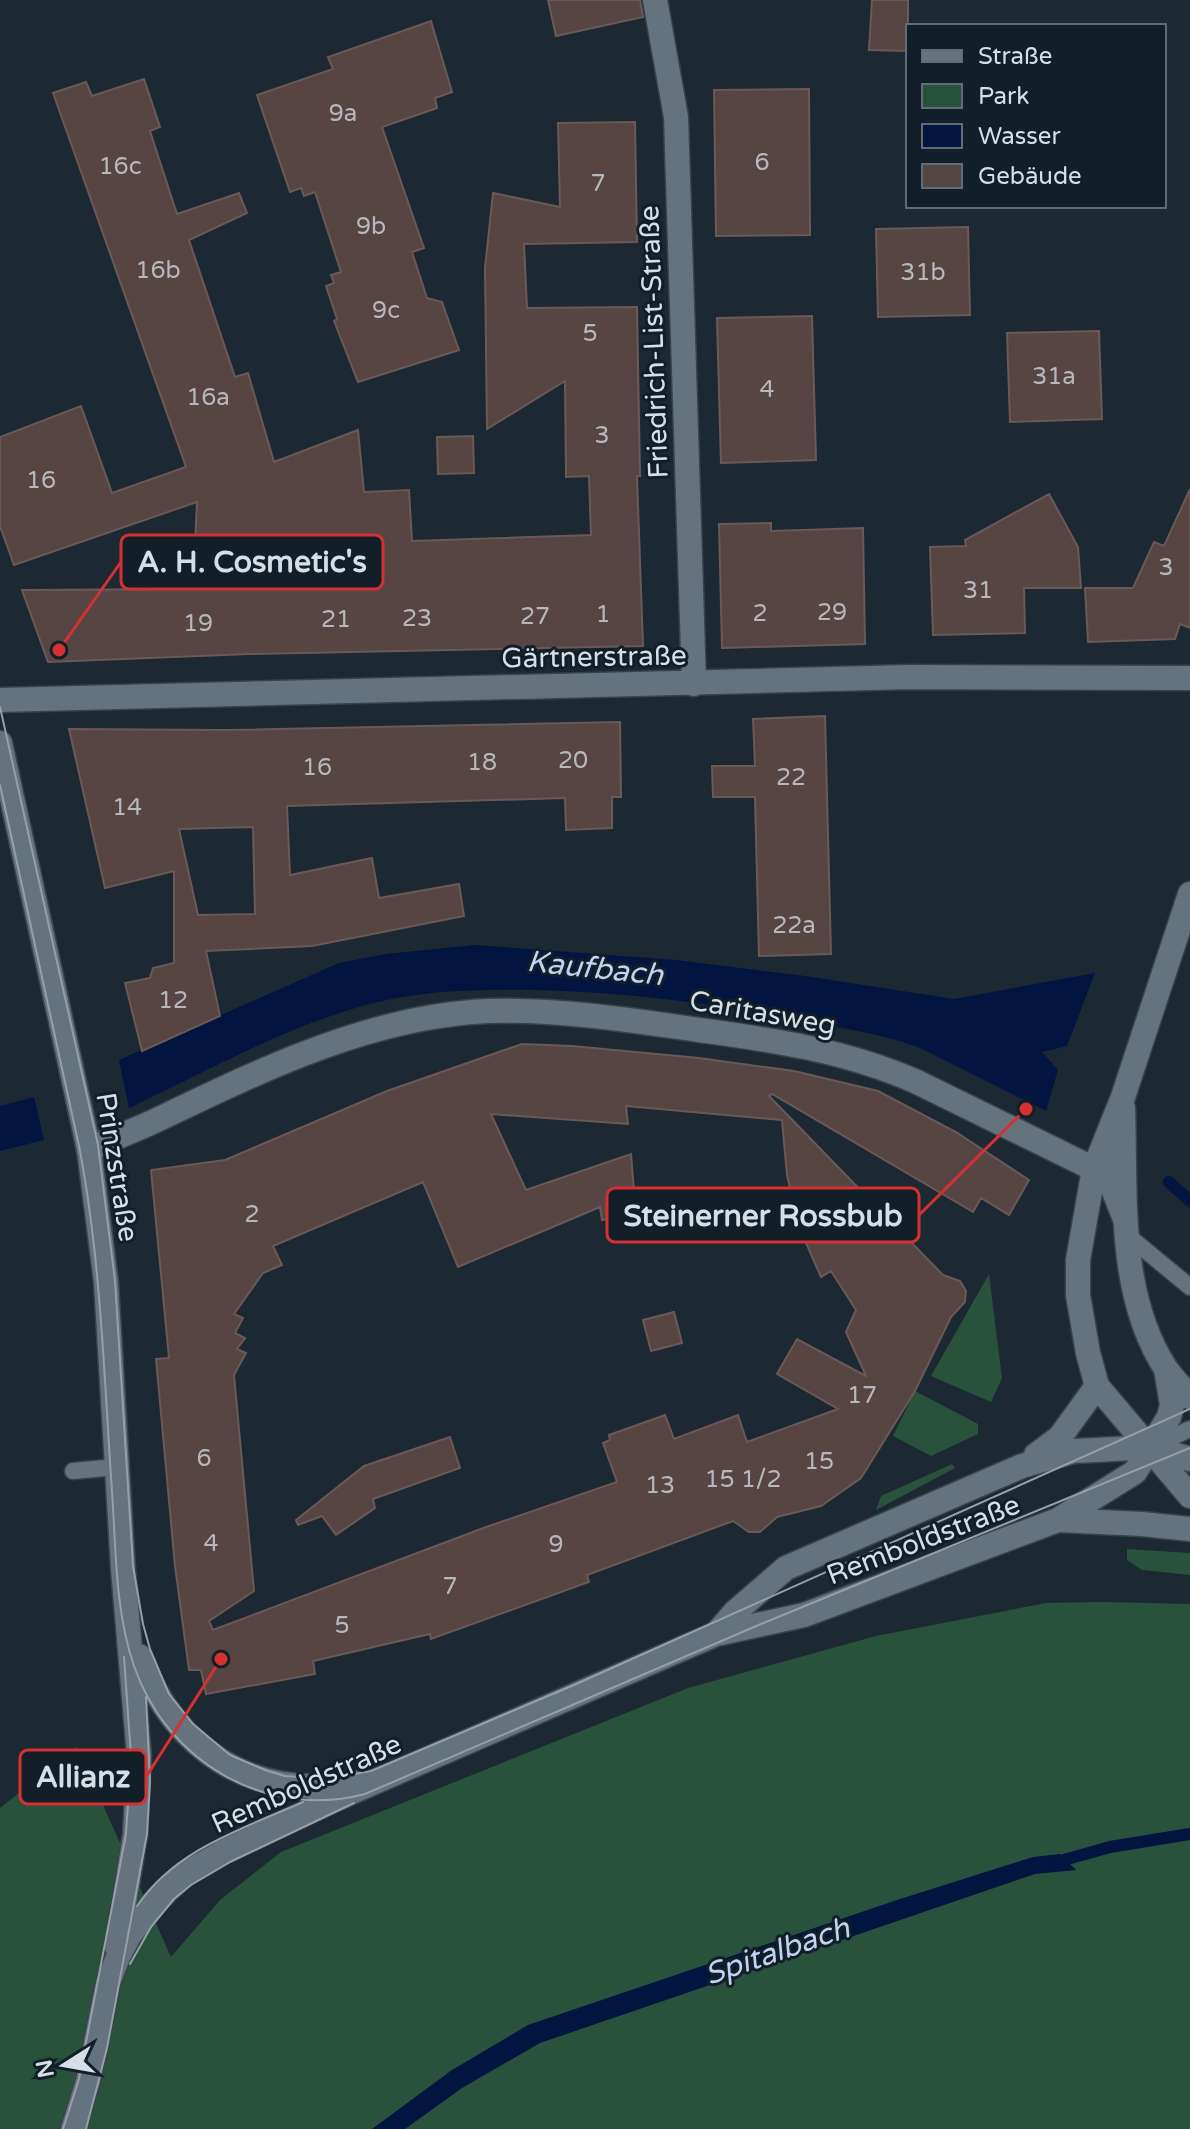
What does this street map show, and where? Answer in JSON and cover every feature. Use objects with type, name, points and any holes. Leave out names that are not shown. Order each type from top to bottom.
[{"type":"street","name":"Friedrich-List-Straße","points":[[655,0],[676,117],[694,684]]},
{"type":"street","name":"Gärtnerstraße","points":[[0,700],[910,677],[1190,678]]},
{"type":"street","name":"Prinzstraße","points":[[0,743],[89,1150],[106,1282],[116,1467],[138,1726],[138,1808],[131,1865],[108,1983]]},
{"type":"street","points":[[1190,894],[1123,1097],[1094,1169],[1078,1260],[1078,1295],[1097,1386],[1190,1496]]},
{"type":"street","name":"Caritasweg","points":[[89,1150],[313,1051],[429,1018],[487,1011],[621,1019],[824,1050],[889,1070],[930,1087],[1094,1169]]},
{"type":"street","points":[[1123,1097],[1127,1235],[1134,1285],[1146,1330],[1166,1369],[1190,1397]]},
{"type":"street","name":"Remboldstraße","points":[[73,2129],[88,2081],[108,1983],[129,1936],[154,1903],[183,1875],[225,1851],[716,1634],[804,1615],[1058,1520],[1135,1472],[1165,1428],[1172,1405],[1166,1369]]},
{"type":"street","name":"Remboldstraße","points":[[1022,1466],[1060,1437],[1097,1386]]},
{"type":"street","name":"Remboldstraße","points":[[716,1634],[735,1612],[786,1568],[1022,1466],[1074,1451],[1150,1447],[1190,1459]]},
{"type":"street","name":"Remboldstraße","points":[[1058,1520],[1190,1529]]},
{"type":"street","name":"Prinzstraße","points":[[127,1607],[137,1653],[160,1699],[198,1744],[232,1769],[285,1786],[327,1787],[389,1777]]},
{"type":"lane","points":[[1127,1235],[1190,1287]]},
{"type":"lane","points":[[1150,1447],[1190,1429]]},
{"type":"lane","points":[[73,1471],[116,1467]]},
{"type":"green space","points":[[989,1274],[1002,1378],[991,1402],[931,1376]]},
{"type":"green space","points":[[915,1391],[978,1424],[978,1434],[931,1456],[893,1436]]},
{"type":"green space","points":[[952,1464],[955,1468],[876,1510],[881,1496]]},
{"type":"green space","points":[[1127,1549],[1190,1553],[1190,1575],[1142,1570],[1127,1560]]},
{"type":"green space","points":[[1046,1603],[1190,1604],[1190,2129],[0,2129],[0,1808],[77,1747],[171,1957],[220,1900],[281,1852],[688,1688],[876,1636]]},
{"type":"water","name":"Kaufbach","points":[[475,945],[676,960],[954,999],[1095,973],[1067,1046],[1042,1052],[1058,1070],[1046,1111],[918,1047],[872,1034],[698,1003],[601,993],[514,990],[427,994],[362,1006],[273,1039],[129,1108],[119,1060],[339,963],[386,954]]},
{"type":"water","points":[[34,1097],[44,1140],[0,1151],[0,1106]]},
{"type":"water","points":[[1060,1854],[1076,1870],[1035,1874],[540,2043],[462,2088],[405,2129],[372,2129],[452,2070],[528,2025],[897,1900],[1033,1857]]},
{"type":"building","points":[[548,0],[640,0],[643,17],[556,36]]},
{"type":"building","points":[[872,0],[908,0],[906,51],[869,50]]},
{"type":"building","points":[[431,21],[452,92],[435,98],[437,108],[382,127],[424,248],[412,252],[427,298],[442,302],[459,350],[358,382],[334,321],[337,319],[326,286],[334,283],[331,275],[341,272],[315,192],[304,196],[301,188],[290,192],[257,95],[333,69],[328,57]]},
{"type":"building","points":[[144,79],[160,127],[150,131],[177,214],[239,193],[247,213],[189,240],[235,377],[248,373],[274,462],[358,430],[364,492],[409,490],[412,541],[591,535],[589,476],[566,477],[565,381],[487,429],[485,268],[493,193],[560,207],[558,123],[635,122],[637,242],[524,244],[527,308],[637,307],[640,476],[637,476],[643,646],[250,654],[48,662],[22,590],[193,589],[197,502],[14,565],[0,526],[0,437],[81,406],[112,493],[186,467],[53,93],[86,82],[92,96]]},
{"type":"building","points":[[809,89],[810,235],[716,236],[714,90]]},
{"type":"building","points":[[968,227],[970,315],[878,317],[876,229]]},
{"type":"building","points":[[812,316],[816,460],[721,463],[717,318]]},
{"type":"building","points":[[1099,331],[1102,419],[1010,422],[1007,333]]},
{"type":"building","points":[[473,436],[474,473],[438,474],[437,437]]},
{"type":"building","points":[[1190,489],[1190,628],[1180,624],[1175,639],[1088,642],[1085,588],[1133,588],[1154,542],[1164,546]]},
{"type":"building","points":[[1049,494],[1078,547],[1081,588],[1024,588],[1025,633],[933,635],[930,547],[966,546],[965,540]]},
{"type":"building","points":[[771,523],[771,531],[863,528],[865,644],[722,648],[719,524]]},
{"type":"building","points":[[825,716],[831,954],[759,956],[755,797],[713,797],[712,766],[755,766],[753,719]]},
{"type":"building","points":[[620,722],[621,797],[612,797],[612,828],[566,830],[565,798],[287,806],[290,875],[372,858],[379,898],[459,884],[464,916],[312,946],[206,951],[220,1016],[142,1051],[125,983],[150,978],[153,968],[174,963],[174,871],[105,888],[69,729],[226,730]],"holes":[[[253,827],[255,914],[198,915],[179,829]]]},
{"type":"building","points":[[522,1044],[699,1058],[794,1071],[878,1091],[956,1132],[1029,1180],[1009,1215],[981,1198],[973,1212],[772,1094],[769,1096],[943,1275],[960,1281],[966,1291],[965,1302],[951,1317],[915,1391],[861,1478],[821,1506],[777,1517],[760,1532],[749,1532],[733,1521],[587,1575],[589,1582],[431,1639],[430,1634],[313,1661],[315,1674],[206,1694],[201,1670],[189,1670],[175,1566],[156,1359],[169,1358],[151,1170],[225,1160],[387,1091]],"holes":[[[626,1106],[782,1120],[787,1175],[799,1227],[821,1277],[831,1271],[856,1310],[846,1332],[866,1376],[797,1339],[777,1374],[838,1409],[747,1442],[738,1415],[674,1439],[665,1415],[609,1435],[610,1440],[603,1443],[617,1482],[486,1527],[213,1630],[209,1621],[254,1591],[234,1375],[246,1353],[237,1349],[245,1338],[235,1333],[243,1318],[234,1314],[263,1273],[282,1265],[273,1246],[423,1182],[458,1267],[600,1207],[602,1220],[636,1215],[631,1154],[526,1190],[491,1114],[628,1124]]]},
{"type":"building","points":[[674,1312],[682,1343],[651,1351],[643,1320]]},
{"type":"building","points":[[450,1437],[460,1468],[373,1499],[375,1508],[336,1535],[322,1516],[298,1525],[296,1520],[364,1466]]},
{"type":"waterway","points":[[1169,1182],[1190,1201]]},
{"type":"waterway","name":"Spitalbach","points":[[1053,1863],[1110,1847],[1190,1834]]},
{"type":"tram line","points":[[0,707],[98,1145],[115,1281],[133,1566],[143,1624],[169,1694],[193,1724],[230,1755],[285,1776],[328,1779],[371,1771],[574,1685],[1190,1409]]},
{"type":"tram line","points":[[0,785],[86,1189],[101,1318],[117,1580],[123,1624],[134,1666],[149,1700],[170,1730],[195,1756],[225,1776],[257,1790],[292,1798],[328,1800],[365,1794],[761,1624],[1190,1448]]},
{"type":"tram line","points":[[63,2129],[79,2079],[126,1834],[131,1756],[124,1657]]},
{"type":"tram line","points":[[86,2129],[107,2048],[147,1834],[150,1782],[146,1697]]},
{"type":"tram line","points":[[137,1906],[153,1886],[191,1855],[303,1802]]},
{"type":"tram line","points":[[130,1964],[151,1927],[174,1899],[191,1885],[230,1862],[354,1803]]},
{"type":"place","name":"A. H. Cosmetic's","points":[[59,650]]},
{"type":"place","name":"Steinerner Rossbub","points":[[1026,1109]]},
{"type":"place","name":"Allianz","points":[[221,1659]]}]
